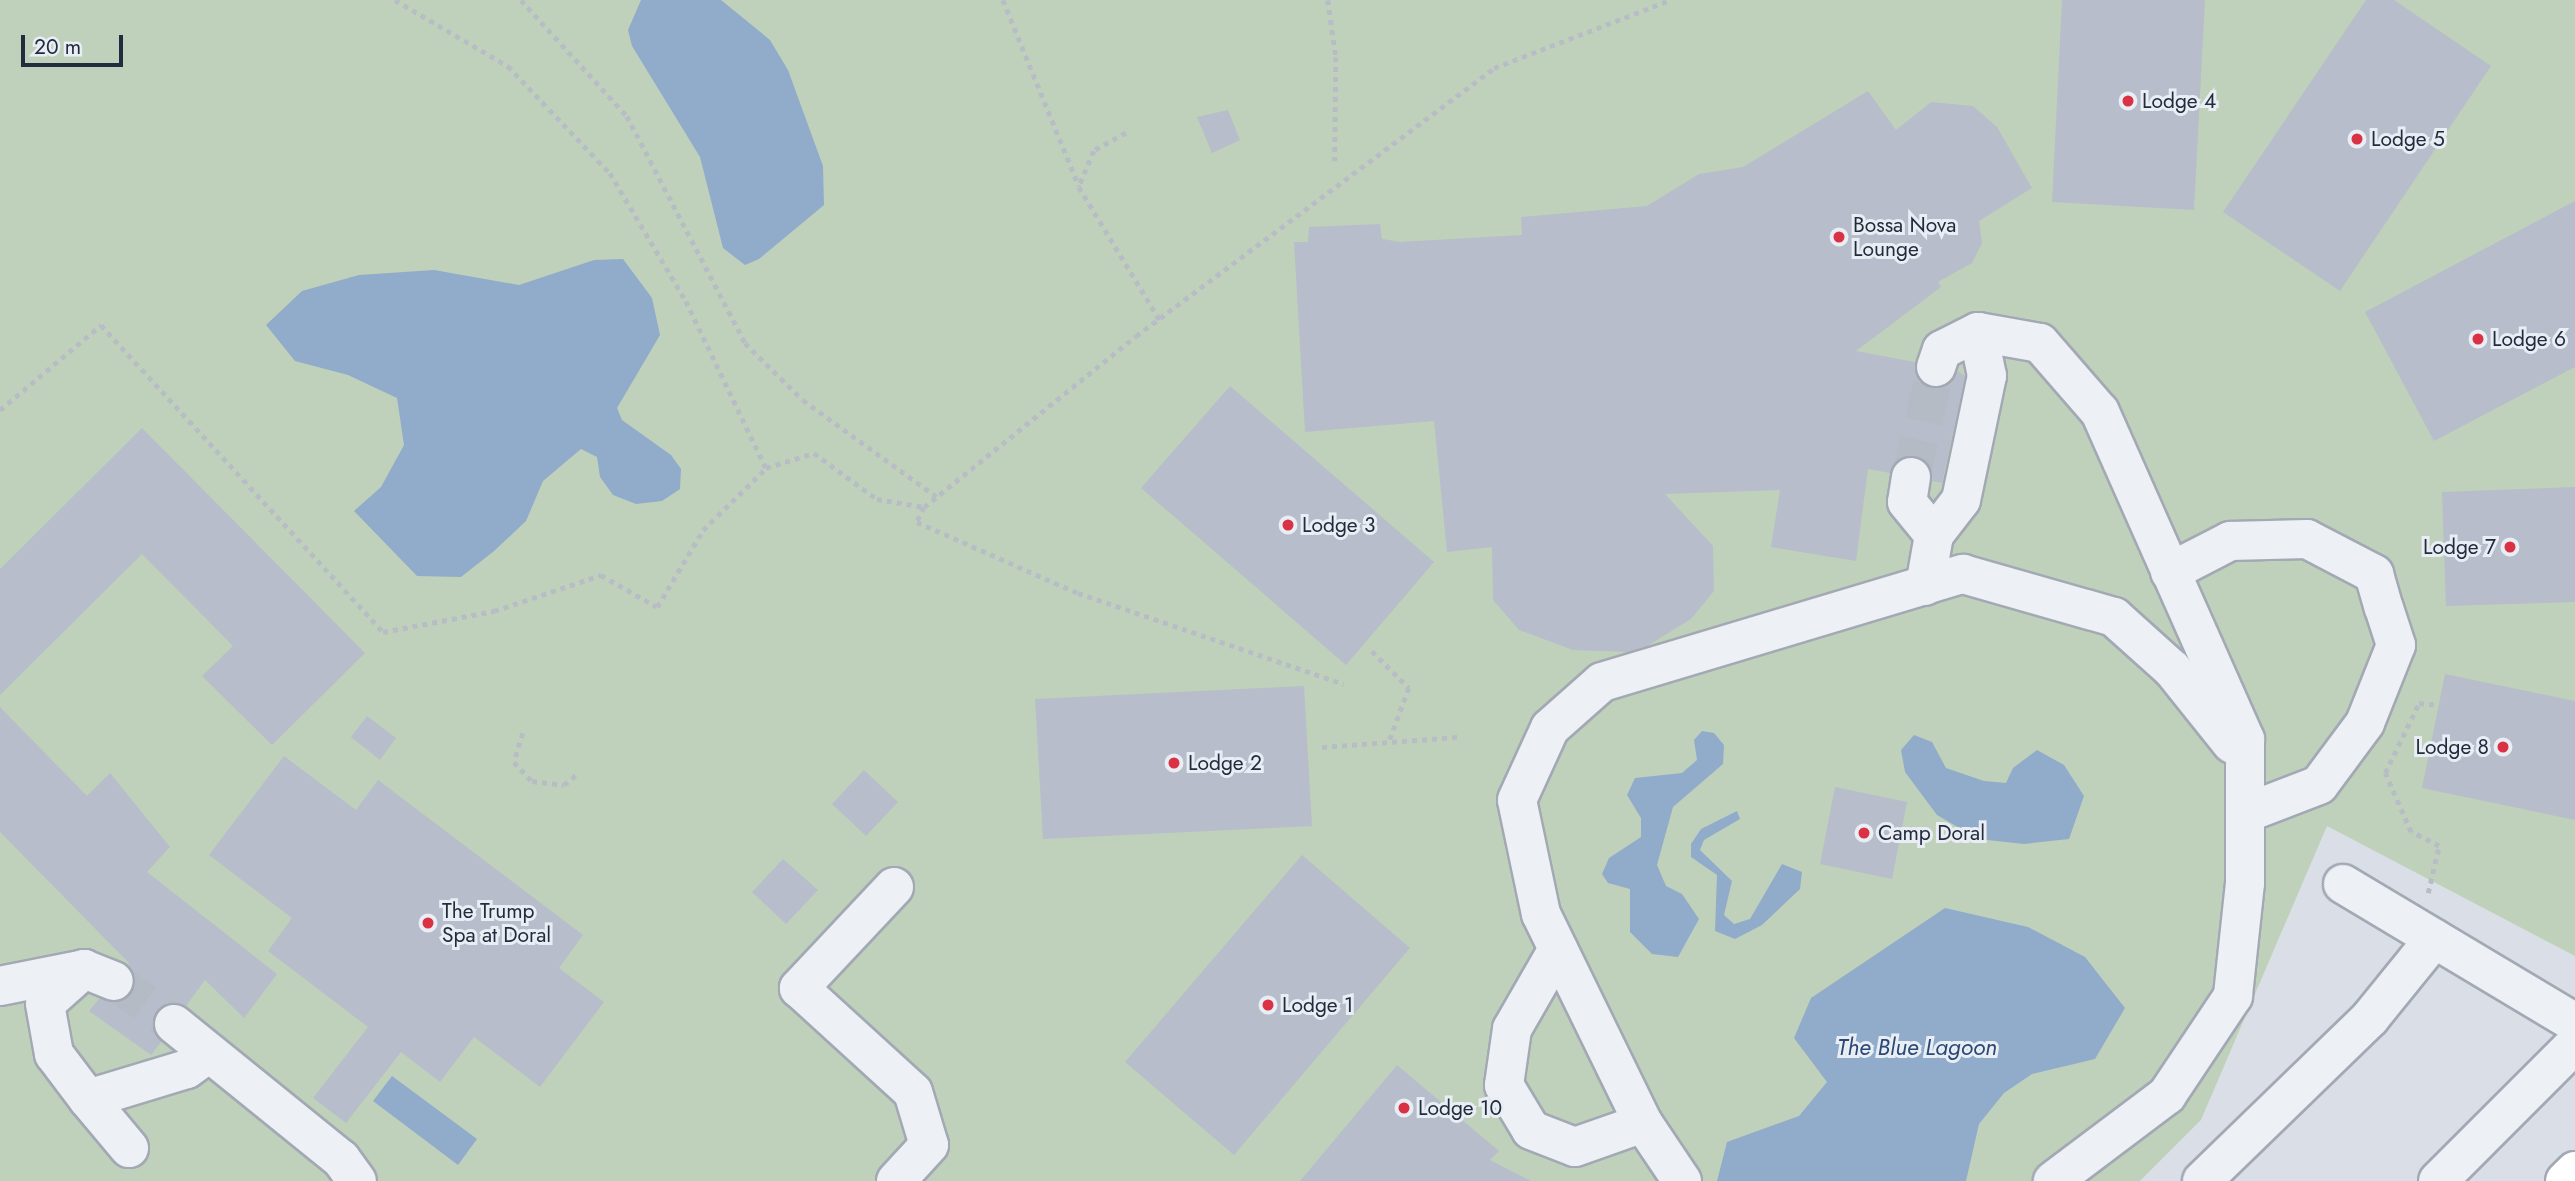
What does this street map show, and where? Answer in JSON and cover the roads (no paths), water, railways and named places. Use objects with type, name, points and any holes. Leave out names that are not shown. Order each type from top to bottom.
[{"type":"main road","points":[[2565,1181],[2575,1171]]},
{"type":"lane","points":[[1925,586],[1934,535],[1961,500],[1987,376],[1978,332]]},
{"type":"lane","points":[[1936,367],[1942,350],[1978,332],[2040,343],[2100,412],[2245,739],[2246,813],[2232,996],[2167,1095],[2053,1181]]},
{"type":"lane","points":[[1911,477],[1907,502],[1934,535]]},
{"type":"lane","points":[[2170,572],[2230,541],[2306,539],[2374,574],[2396,645],[2365,723],[2319,785],[2246,813]]},
{"type":"lane","points":[[1682,1181],[1643,1123],[1541,914],[1517,800],[1550,728],[1602,682],[1964,575],[2114,617],[2172,669],[2245,761]]},
{"type":"lane","points":[[2343,884],[2575,1023]]},
{"type":"lane","points":[[894,887],[799,988],[913,1092],[929,1145],[896,1181]]},
{"type":"lane","points":[[2202,1181],[2370,1018],[2434,939]]},
{"type":"lane","points":[[1558,949],[1511,1029],[1504,1085],[1531,1130],[1575,1147],[1643,1123]]},
{"type":"lane","points":[[0,986],[99,975],[44,1004],[0,1007]]},
{"type":"lane","points":[[44,1004],[54,1054],[129,1147]]},
{"type":"lane","points":[[174,1024],[341,1159],[357,1181]]},
{"type":"lane","points":[[2438,1181],[2575,1044]]},
{"type":"lane","points":[[88,1099],[187,1069],[208,1054]]},
{"type":"water","points":[[641,0],[721,0],[770,40],[788,70],[823,166],[824,205],[759,259],[745,265],[723,248],[700,157],[632,46],[628,30]]},
{"type":"water","points":[[623,259],[652,298],[660,335],[617,408],[622,420],[671,455],[681,469],[680,489],[662,501],[636,504],[613,495],[600,477],[597,457],[581,449],[543,481],[526,521],[461,577],[417,576],[354,511],[381,487],[404,445],[397,398],[348,375],[295,361],[266,325],[302,291],[359,275],[434,270],[519,285],[594,260]]},
{"type":"water","points":[[1702,731],[1714,733],[1724,745],[1723,764],[1673,807],[1657,865],[1666,886],[1682,894],[1699,919],[1678,957],[1652,954],[1630,932],[1630,889],[1608,883],[1602,874],[1609,858],[1641,837],[1641,818],[1627,795],[1635,778],[1682,773],[1697,760],[1694,740]]},
{"type":"water","points":[[1914,735],[1932,742],[1946,768],[1984,781],[2006,783],[2013,768],[2037,750],[2064,765],[2084,796],[2069,839],[2024,844],[1978,839],[1937,815],[1905,772],[1901,750]]},
{"type":"water","points":[[1737,811],[1740,819],[1704,840],[1700,850],[1732,881],[1724,915],[1734,924],[1750,919],[1782,864],[1802,872],[1800,889],[1762,925],[1735,939],[1715,931],[1717,875],[1691,857],[1691,844],[1701,829]]},
{"type":"water","name":"The Blue Lagoon","points":[[1945,908],[2028,927],[2085,957],[2125,1008],[2095,1059],[2032,1074],[2004,1093],[1979,1124],[1966,1181],[1717,1181],[1727,1142],[1799,1116],[1827,1082],[1794,1038],[1811,998]]},
{"type":"water","points":[[392,1076],[477,1139],[458,1165],[373,1101]]},
{"type":"tunnel","points":[[1911,477],[1936,367]]},
{"type":"tunnel","points":[[114,981],[174,1024]]},
{"type":"place","name":"Lodge 4","points":[[2128,101]]},
{"type":"place","name":"Lodge 5","points":[[2357,139]]},
{"type":"place","name":"Bossa Nova Lounge","points":[[1839,237]]},
{"type":"place","name":"Lodge 6","points":[[2478,339]]},
{"type":"place","name":"Lodge 3","points":[[1288,525]]},
{"type":"place","name":"Lodge 7","points":[[2510,547]]},
{"type":"place","name":"Lodge 8","points":[[2503,747]]},
{"type":"place","name":"Lodge 2","points":[[1174,763]]},
{"type":"place","name":"Camp Doral","points":[[1864,833]]},
{"type":"place","name":"The Trump Spa at Doral","points":[[428,923]]},
{"type":"place","name":"Lodge 1","points":[[1268,1005]]},
{"type":"place","name":"Lodge 10","points":[[1404,1108]]}]
